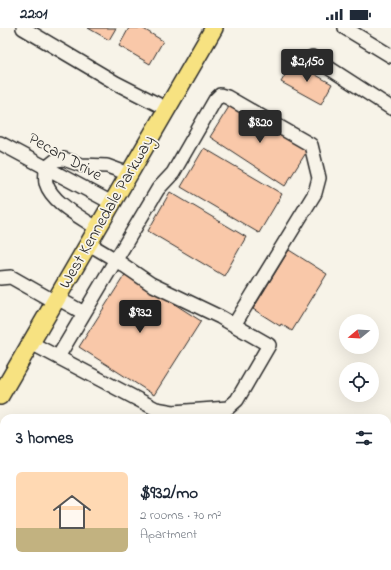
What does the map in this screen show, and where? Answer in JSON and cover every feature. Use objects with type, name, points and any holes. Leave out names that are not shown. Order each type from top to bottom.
[{"type":"main road","name":"West Kennedale Parkway","points":[[0,396],[5,375],[31,343],[214,28]]},
{"type":"street","points":[[23,28],[116,83],[167,109]]},
{"type":"street","points":[[345,28],[391,56]]},
{"type":"street","points":[[312,57],[391,108]]},
{"type":"street","points":[[58,357],[158,189],[173,173],[215,100],[220,95],[227,97],[311,145],[319,178],[315,193],[234,325]]},
{"type":"street","name":"Pecan Drive","points":[[0,142],[112,203]]},
{"type":"street","points":[[98,229],[57,201],[50,193],[45,182],[46,168],[56,160],[64,159],[81,165],[107,166],[129,174]]},
{"type":"street","points":[[31,343],[156,409],[173,412],[228,408],[237,400],[269,345],[234,325],[151,284],[89,244]]},
{"type":"street","points":[[0,278],[11,277],[84,313]]},
{"type":"building","points":[[88,28],[116,28],[109,40]]},
{"type":"building","points":[[129,28],[142,28],[163,41],[150,64],[119,46]]},
{"type":"building","points":[[293,62],[332,84],[321,104],[281,82]]},
{"type":"building","points":[[232,102],[309,148],[285,186],[210,137]]},
{"type":"building","points":[[204,148],[282,194],[259,233],[181,187]]},
{"type":"building","points":[[170,192],[246,237],[224,276],[148,231]]},
{"type":"building","points":[[289,250],[327,274],[292,331],[281,324],[280,326],[253,309]]},
{"type":"building","points":[[126,273],[201,321],[154,395],[79,347]]}]
